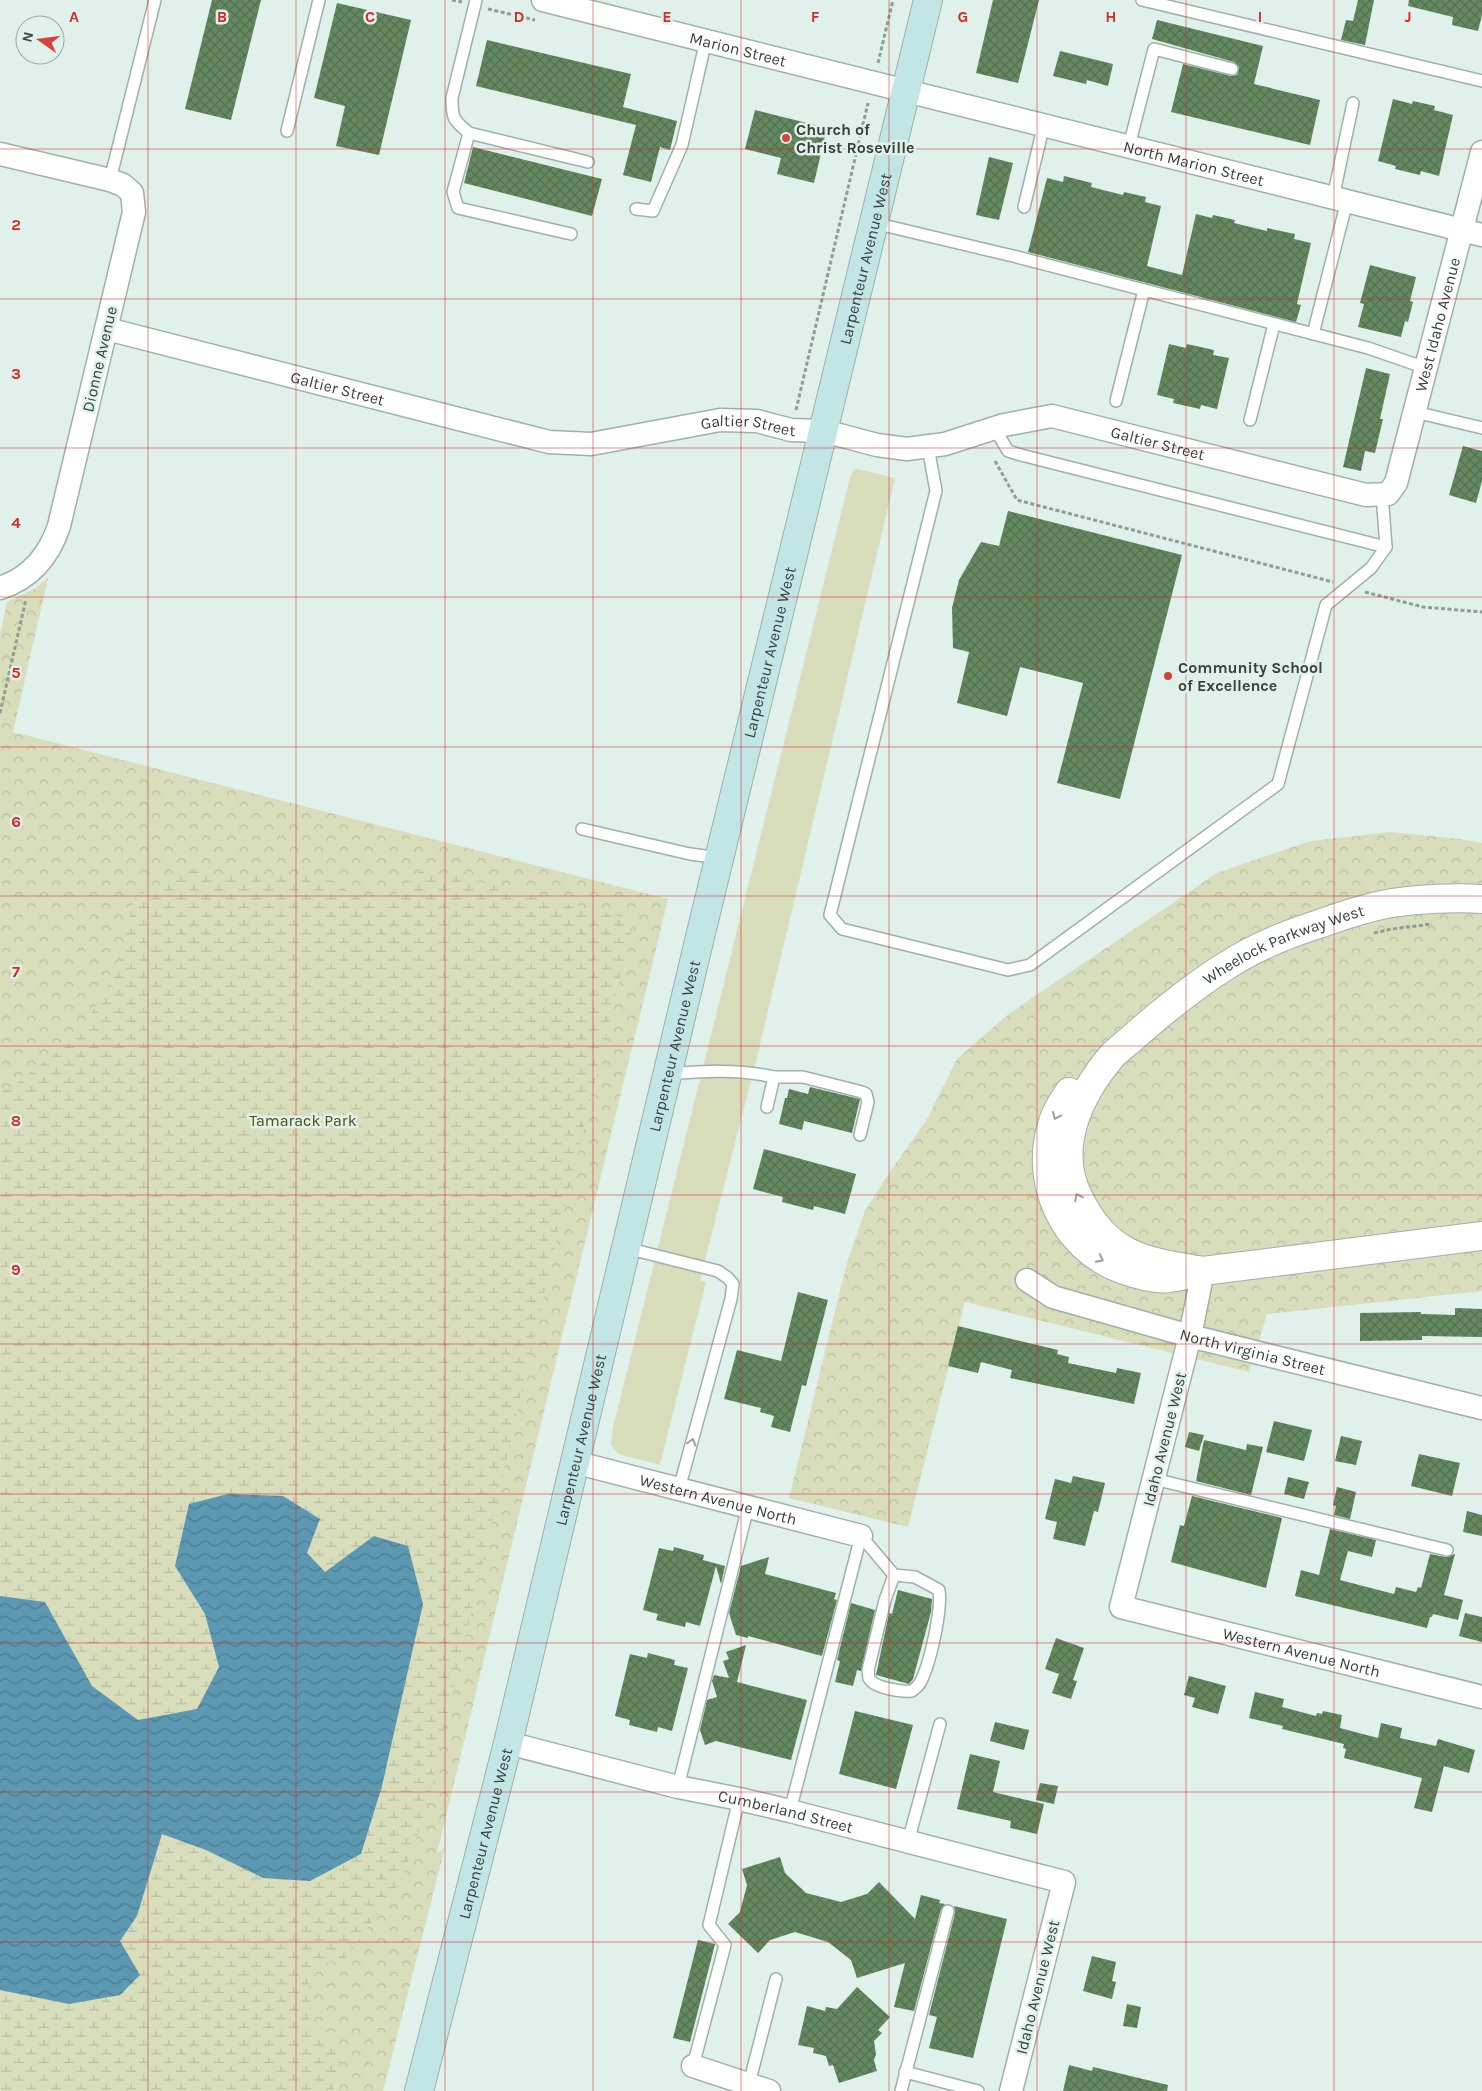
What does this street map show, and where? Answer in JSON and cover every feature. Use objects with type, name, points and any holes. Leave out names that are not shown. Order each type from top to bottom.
[{"type":"main road","name":"Larpenteur Avenue West","points":[[419,2091],[508,1744],[574,1462],[928,0]]},
{"type":"street","name":"Marion Street","points":[[544,0],[906,90]]},
{"type":"street","name":"North Marion Street","points":[[906,90],[1472,233]]},
{"type":"street","name":"West Idaho Avenue","points":[[1385,494],[1396,483],[1426,368],[1472,233],[1482,152]]},
{"type":"street","points":[[0,154],[110,180]]},
{"type":"street","name":"Dionne Avenue","points":[[0,588],[12,584],[28,574],[42,560],[53,544],[59,526],[134,212],[132,193],[123,185],[110,180]]},
{"type":"street","name":"Galtier Street","points":[[106,329],[549,442],[591,444],[720,420],[757,421],[791,430],[824,431],[877,445],[907,449],[928,447],[1052,416],[1366,495],[1385,494]]},
{"type":"street","name":"Wheelock Parkway West","points":[[1482,899],[1465,898],[1391,903],[1322,923],[1271,942],[1227,965],[1168,1007],[1112,1057],[1080,1102],[1072,1125],[1069,1158],[1072,1185],[1095,1227],[1111,1241],[1141,1259],[1203,1271],[1482,1236]]},
{"type":"street","name":"Idaho Avenue West","points":[[1121,1607],[1190,1336],[1203,1271]]},
{"type":"street","name":"North Virginia Street","points":[[1027,1280],[1053,1297],[1190,1336],[1482,1408]]},
{"type":"street","name":"Western Avenue North","points":[[574,1462],[861,1536]]},
{"type":"street","name":"Western Avenue North","points":[[1121,1607],[1482,1697]]},
{"type":"street","name":"Cumberland Street","points":[[508,1744],[678,1788],[790,1811],[1064,1882]]},
{"type":"street","name":"Idaho Avenue West","points":[[1011,2091],[1064,1882]]},
{"type":"street","points":[[693,2066],[760,2088]]},
{"type":"lane","points":[[110,180],[155,0]]},
{"type":"lane","points":[[287,130],[319,0]]},
{"type":"lane","points":[[476,0],[452,98],[452,115],[459,125],[469,133],[588,162]]},
{"type":"lane","points":[[1142,0],[1482,80]]},
{"type":"lane","points":[[636,209],[653,211],[682,145],[706,40]]},
{"type":"lane","points":[[1129,146],[1154,49],[1232,69]]},
{"type":"lane","points":[[1313,334],[1340,199],[1353,103]]},
{"type":"lane","points":[[1024,207],[1044,124]]},
{"type":"lane","points":[[469,133],[453,192],[458,208],[571,234]]},
{"type":"lane","points":[[874,223],[1368,348],[1426,368]]},
{"type":"lane","points":[[1116,400],[1144,290]]},
{"type":"lane","points":[[1250,420],[1274,324]]},
{"type":"lane","points":[[1415,412],[1482,428]]},
{"type":"lane","points":[[994,429],[1008,452],[1386,547]]},
{"type":"lane","points":[[928,447],[936,491],[830,915],[842,929],[1008,970],[1030,965],[1278,784],[1326,605],[1371,568],[1386,547],[1385,494]]},
{"type":"lane","points":[[582,829],[681,852],[720,858]]},
{"type":"lane","points":[[668,1074],[725,1070],[774,1077],[803,1077],[862,1092],[866,1094],[868,1102],[860,1135]]},
{"type":"lane","points":[[767,1107],[774,1077]]},
{"type":"lane","points":[[626,1248],[718,1271],[733,1284],[723,1328],[679,1489]]},
{"type":"lane","points":[[1154,1480],[1447,1550]]},
{"type":"lane","points":[[678,1788],[748,1507]]},
{"type":"lane","points":[[861,1536],[894,1575],[915,1577],[939,1590],[940,1601],[928,1661],[920,1684],[912,1691],[903,1692],[874,1684],[869,1679],[868,1670],[894,1575]]},
{"type":"lane","points":[[790,1811],[861,1536]]},
{"type":"lane","points":[[908,1842],[940,1724]]},
{"type":"lane","points":[[693,2066],[725,1945],[710,1925],[739,1799]]},
{"type":"lane","points":[[901,2091],[948,1911]]},
{"type":"lane","points":[[760,2088],[776,1978]]},
{"type":"lane","points":[[905,2072],[978,2091]]},
{"type":"path","points":[[878,63],[893,0]]},
{"type":"path","points":[[796,410],[868,102]]},
{"type":"path","points":[[994,458],[1017,500],[1350,586],[1365,592],[1423,607],[1482,612]]},
{"type":"path","points":[[0,713],[27,596],[28,574]]},
{"type":"path","points":[[1368,934],[1438,923]]},
{"type":"green space","points":[[857,469],[895,478],[756,1061],[700,1280],[706,1282],[660,1465],[618,1454],[611,1444],[613,1427],[850,478],[853,470]]},
{"type":"green space","name":"Tamarack Park","points":[[48,578],[13,732],[668,899],[437,1853],[445,1847],[383,2091],[0,2091],[0,635],[7,602],[34,589]]},
{"type":"green space","points":[[1391,832],[1482,843],[1482,1291],[1267,1314],[1249,1372],[965,1302],[908,1527],[789,1498],[847,1263],[865,1211],[926,1121],[957,1059],[1010,1013],[1217,873],[1310,841]]},
{"type":"green space","name":"Tamarack Park","points":[[422,868],[634,920],[555,1247],[425,1814],[402,1879],[345,1960],[309,1967],[310,2031],[344,2049],[333,2091],[0,2091],[0,1990],[69,2004],[120,1941],[137,1916],[162,1834],[206,1850],[263,1878],[310,1881],[374,1536],[326,1572],[307,1553],[175,1566],[205,1614],[219,1667],[198,1709],[138,1720],[92,1686],[45,1602],[0,1596],[0,1091],[9,1089],[75,1039],[113,978],[135,897],[194,870],[245,879],[268,873],[323,876],[372,905],[401,892]]},
{"type":"water","points":[[228,1494],[283,1496],[320,1519],[307,1553],[325,1572],[374,1536],[408,1546],[423,1604],[382,1786],[361,1854],[310,1881],[263,1878],[206,1850],[162,1834],[137,1916],[120,1941],[140,1975],[120,1995],[69,2004],[0,1990],[0,1596],[45,1602],[92,1686],[138,1720],[197,1709],[219,1667],[205,1614],[175,1566],[189,1504]]},
{"type":"building","points":[[212,0],[261,0],[231,120],[185,109]]},
{"type":"building","points":[[993,0],[1039,0],[1018,83],[976,73]]},
{"type":"building","points":[[1358,0],[1374,0],[1365,45],[1341,40],[1346,20],[1353,21]]},
{"type":"building","points":[[1409,0],[1482,0],[1482,15],[1478,31],[1452,25],[1453,17],[1408,6]]},
{"type":"building","points":[[337,3],[411,20],[379,155],[336,146],[345,106],[314,98]]},
{"type":"building","points":[[1157,20],[1263,46],[1254,84],[1320,100],[1310,145],[1171,112],[1183,64],[1231,76],[1237,75],[1239,67],[1234,62],[1152,39]]},
{"type":"building","points":[[487,40],[631,74],[623,107],[677,121],[670,150],[660,147],[651,182],[623,175],[636,125],[476,86]]},
{"type":"building","points":[[1060,51],[1113,64],[1108,86],[1087,80],[1086,84],[1053,76]]},
{"type":"building","points":[[1393,99],[1412,104],[1413,101],[1435,106],[1434,110],[1453,115],[1439,176],[1421,171],[1420,175],[1395,169],[1396,166],[1378,161]]},
{"type":"building","name":"Church of Christ Roseville","points":[[755,110],[827,128],[814,183],[777,174],[781,158],[745,149]]},
{"type":"building","points":[[473,147],[602,179],[592,216],[464,183]]},
{"type":"building","points":[[989,157],[1013,163],[999,220],[976,215]]},
{"type":"building","points":[[1064,176],[1092,183],[1091,187],[1123,195],[1124,192],[1146,197],[1145,202],[1161,206],[1147,266],[1182,275],[1196,214],[1212,218],[1213,215],[1235,220],[1234,223],[1267,231],[1267,228],[1295,234],[1294,239],[1311,243],[1297,304],[1301,305],[1296,322],[1028,252],[1047,178],[1063,182]]},
{"type":"building","points":[[1370,265],[1416,277],[1410,301],[1413,302],[1408,322],[1405,321],[1401,337],[1358,327],[1364,304],[1360,303]]},
{"type":"building","points":[[1169,344],[1186,348],[1187,344],[1214,350],[1213,355],[1229,358],[1217,409],[1201,405],[1200,409],[1173,403],[1174,399],[1157,395]]},
{"type":"building","points":[[1366,368],[1390,374],[1380,419],[1383,419],[1375,453],[1365,451],[1361,471],[1343,467]]},
{"type":"building","points":[[1463,446],[1482,451],[1482,481],[1476,503],[1449,495]]},
{"type":"building","points":[[1008,511],[1182,555],[1120,799],[1057,783],[1083,683],[1020,667],[1007,716],[957,703],[969,652],[953,648],[952,608],[959,580],[981,542],[999,546]]},
{"type":"building","points":[[810,1087],[860,1099],[852,1133],[804,1121],[802,1130],[779,1124],[789,1089],[808,1094]]},
{"type":"building","points":[[764,1149],[856,1174],[845,1214],[814,1206],[813,1210],[782,1202],[783,1197],[753,1189]]},
{"type":"building","points":[[798,1292],[828,1300],[806,1386],[802,1385],[790,1432],[771,1427],[774,1416],[760,1412],[761,1408],[724,1399],[737,1350],[781,1361]]},
{"type":"building","points":[[1455,1308],[1482,1309],[1482,1337],[1422,1336],[1422,1340],[1360,1341],[1360,1313],[1421,1312],[1421,1314],[1455,1315]]},
{"type":"building","points":[[958,1326],[1058,1350],[1057,1354],[1069,1357],[1068,1363],[1116,1373],[1117,1368],[1141,1373],[1134,1404],[1010,1378],[1012,1370],[981,1362],[978,1373],[948,1366]]},
{"type":"building","points":[[1274,1421],[1312,1430],[1304,1461],[1266,1452]]},
{"type":"building","points":[[1189,1432],[1204,1435],[1199,1451],[1185,1447]]},
{"type":"building","points":[[1341,1436],[1362,1441],[1356,1465],[1335,1461]]},
{"type":"building","points":[[1204,1440],[1246,1450],[1247,1444],[1263,1447],[1251,1495],[1196,1481]]},
{"type":"building","points":[[1419,1454],[1460,1463],[1452,1496],[1411,1486]]},
{"type":"building","points":[[1073,1476],[1105,1483],[1098,1512],[1094,1511],[1085,1546],[1053,1539],[1057,1522],[1045,1519],[1055,1479],[1071,1483]]},
{"type":"building","points":[[1288,1477],[1309,1482],[1304,1499],[1284,1494]]},
{"type":"building","points":[[1337,1487],[1356,1492],[1350,1519],[1334,1515],[1336,1506],[1333,1505]]},
{"type":"building","points":[[1192,1496],[1282,1518],[1266,1588],[1171,1562],[1180,1525],[1184,1526]]},
{"type":"building","points":[[1467,1511],[1482,1515],[1482,1536],[1463,1532]]},
{"type":"building","points":[[1330,1529],[1376,1540],[1372,1557],[1348,1551],[1340,1580],[1394,1594],[1396,1587],[1416,1592],[1418,1587],[1421,1588],[1430,1554],[1446,1557],[1455,1554],[1444,1595],[1463,1600],[1458,1620],[1433,1614],[1430,1617],[1427,1628],[1295,1596],[1301,1570],[1319,1575]]},
{"type":"building","points":[[674,1547],[704,1555],[703,1560],[725,1566],[721,1584],[716,1566],[700,1626],[686,1622],[685,1627],[656,1620],[658,1614],[643,1610],[659,1548],[673,1551]]},
{"type":"building","points":[[769,1557],[765,1574],[836,1593],[834,1599],[837,1600],[822,1656],[748,1636],[748,1638],[736,1635],[729,1613],[741,1566]]},
{"type":"building","points":[[898,1590],[932,1599],[931,1612],[913,1679],[909,1684],[876,1675],[889,1613],[892,1614]]},
{"type":"building","points":[[851,1603],[875,1610],[861,1671],[857,1670],[853,1686],[835,1682],[840,1661],[837,1660]]},
{"type":"building","points":[[1465,1613],[1482,1617],[1482,1642],[1459,1636]]},
{"type":"building","points":[[1056,1638],[1084,1648],[1073,1680],[1077,1681],[1071,1699],[1052,1693],[1059,1674],[1045,1669]]},
{"type":"building","points":[[746,1645],[737,1682],[807,1700],[791,1760],[716,1741],[705,1745],[700,1730],[707,1700],[717,1697],[712,1681],[714,1675],[729,1678],[723,1661],[729,1659],[726,1652]]},
{"type":"building","points":[[648,1653],[675,1660],[674,1665],[688,1668],[672,1731],[658,1727],[657,1732],[629,1725],[630,1720],[615,1716],[630,1654],[647,1658]]},
{"type":"building","points":[[1189,1676],[1226,1686],[1218,1714],[1192,1707],[1195,1698],[1184,1695]]},
{"type":"building","points":[[1255,1692],[1284,1699],[1282,1707],[1316,1716],[1317,1713],[1322,1714],[1323,1711],[1342,1715],[1340,1728],[1378,1738],[1381,1723],[1402,1728],[1400,1738],[1436,1746],[1438,1739],[1475,1750],[1469,1773],[1444,1766],[1432,1812],[1414,1808],[1422,1778],[1344,1758],[1346,1749],[1343,1748],[1344,1744],[1282,1729],[1283,1726],[1249,1718]]},
{"type":"building","points":[[855,1711],[913,1725],[896,1789],[839,1774]]},
{"type":"building","points":[[995,1722],[1029,1730],[1024,1750],[990,1741]]},
{"type":"building","points":[[970,1754],[1000,1761],[993,1792],[1044,1804],[1037,1834],[1010,1828],[1011,1821],[957,1809]]},
{"type":"building","points":[[1040,1783],[1058,1786],[1054,1804],[1036,1800]]},
{"type":"building","points":[[780,1857],[785,1873],[806,1893],[841,1902],[867,1894],[879,1882],[915,1919],[921,1895],[940,1900],[939,1903],[945,1904],[941,1909],[914,2011],[894,2007],[905,1963],[857,1978],[851,1960],[828,1942],[795,1932],[770,1940],[758,1953],[728,1924],[740,1912],[747,1885],[742,1869]]},
{"type":"building","points":[[954,1906],[1007,1919],[973,2058],[929,2048],[937,2017],[929,2015],[955,1913]]},
{"type":"building","points":[[698,1940],[715,1944],[690,2042],[673,2038]]},
{"type":"building","points":[[1092,1956],[1116,1962],[1112,1981],[1116,1982],[1112,1999],[1083,1991]]},
{"type":"building","points":[[857,1987],[890,2017],[878,2030],[882,2033],[874,2041],[876,2054],[874,2060],[877,2071],[839,2083],[833,2065],[829,2066],[826,2056],[813,2053],[814,2048],[798,2045],[807,2006],[825,2011],[826,2007],[837,2009]]},
{"type":"building","points":[[1127,2004],[1141,2007],[1137,2028],[1123,2026]]},
{"type":"building","points":[[1069,2065],[1092,2071],[1093,2067],[1168,2085],[1167,2091],[1063,2091]]},
{"type":"place","name":"Church of Christ Roseville","points":[[786,138]]},
{"type":"place","name":"Community School of Excellence","points":[[1168,676]]}]
